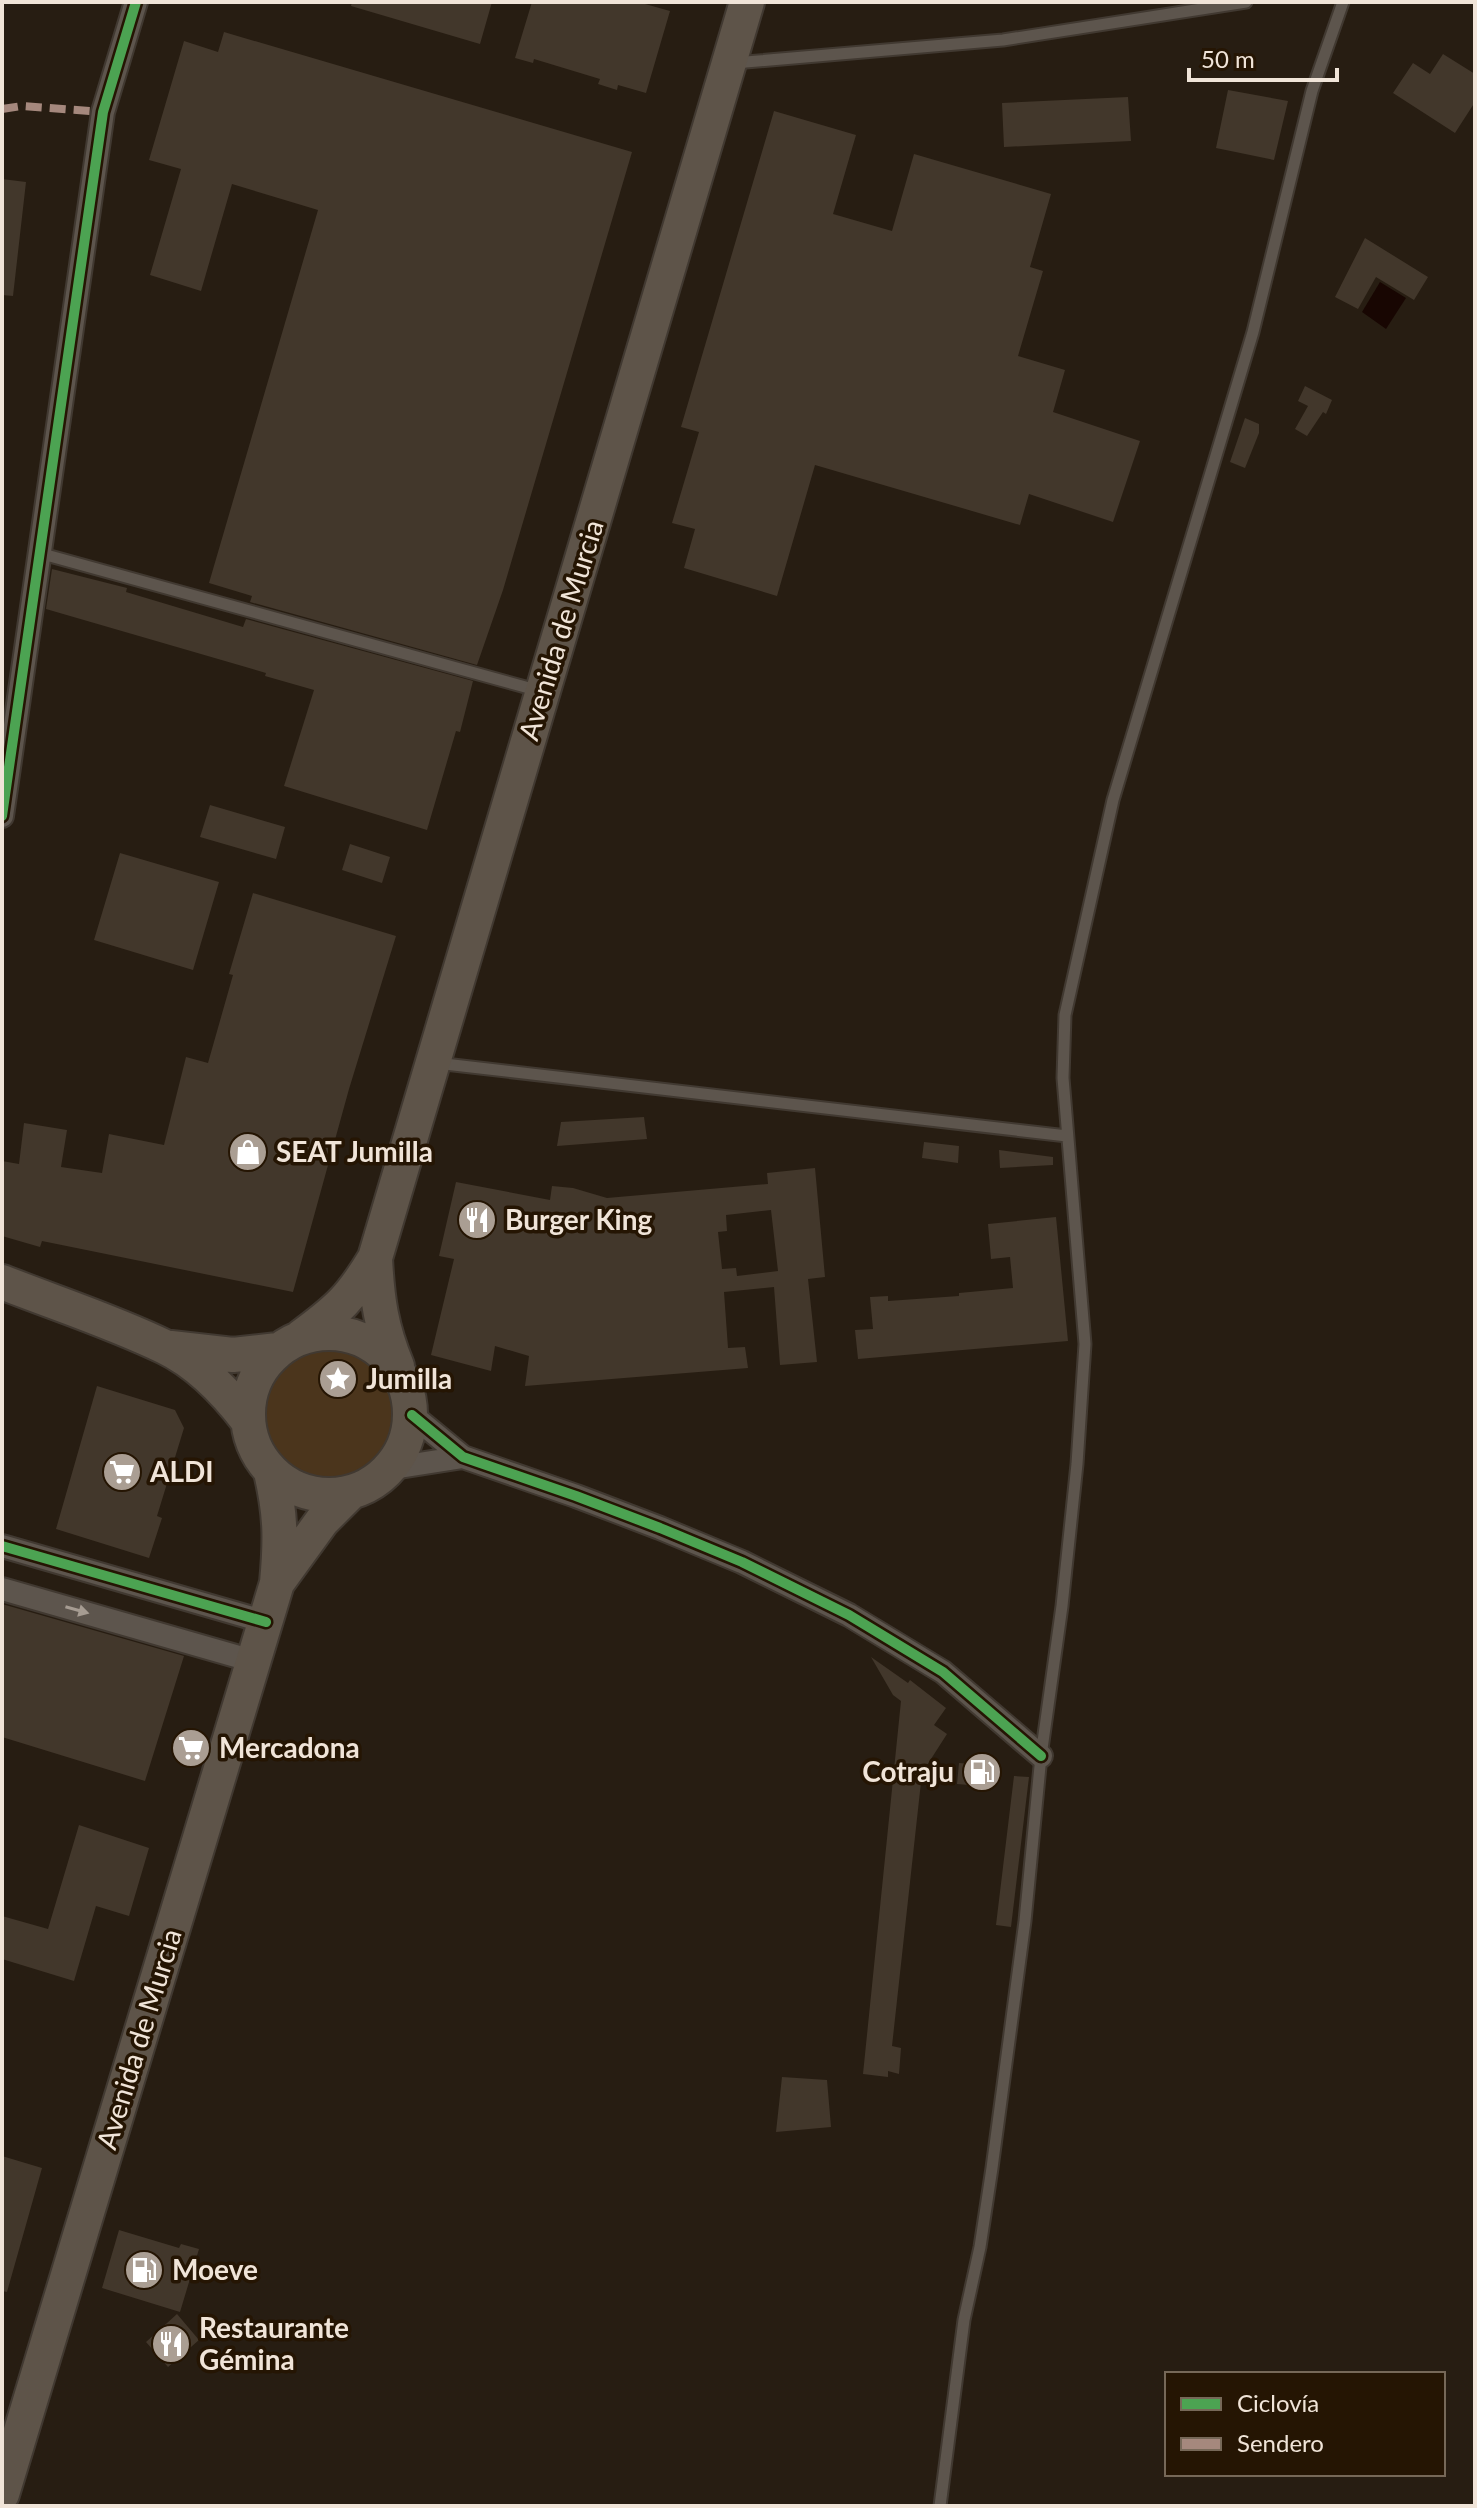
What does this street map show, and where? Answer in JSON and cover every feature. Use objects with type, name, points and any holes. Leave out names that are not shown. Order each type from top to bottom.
[{"type":"main road","name":"Avenida de Murcia","points":[[290,1344],[338,1310],[355,1291],[375,1258],[747,2]]},
{"type":"main road","name":"Avenida de Murcia","points":[[375,1258],[380,1318],[399,1371]]},
{"type":"main road","points":[[2,1282],[166,1347],[233,1355],[290,1344],[328,1332],[356,1337],[380,1350],[399,1371],[412,1415],[407,1440],[393,1468],[369,1486],[349,1494],[321,1496],[294,1488],[271,1472],[251,1440],[248,1421],[250,1395],[255,1382],[260,1370],[290,1344]]},
{"type":"main road","points":[[166,1347],[209,1379],[232,1400],[248,1421]]},
{"type":"main road","name":"Avenida de Murcia","points":[[2,2494],[277,1583],[281,1535],[279,1507],[271,1472]]},
{"type":"main road","name":"Avenida de Murcia","points":[[277,1583],[322,1521],[349,1494]]},
{"type":"street","points":[[2,816],[103,112],[136,2]]},
{"type":"street","points":[[412,1415],[463,1457],[660,1528],[742,1562],[882,1633],[943,1672],[1041,1756]]},
{"type":"street","points":[[393,1468],[463,1457]]},
{"type":"street","points":[[2,1546],[266,1622]]},
{"type":"street","points":[[2,1589],[253,1661]]},
{"type":"lane","points":[[728,64],[1003,40],[1246,2]]},
{"type":"lane","points":[[940,2506],[964,2320],[980,2247],[1025,1921],[1041,1756],[1062,1606],[1077,1464],[1085,1344],[1063,1078],[1065,1015],[1113,800],[1253,332],[1312,91],[1343,2]]},
{"type":"lane","points":[[39,553],[543,692]]},
{"type":"lane","points":[[431,1062],[1067,1136]]},
{"type":"shaded area","points":[[1380,282],[1406,298],[1386,329],[1362,312]]},
{"type":"shaded area","points":[[330,1347],[356,1352],[377,1367],[392,1388],[397,1414],[392,1440],[377,1461],[356,1476],[330,1481],[304,1476],[283,1461],[268,1440],[263,1414],[268,1388],[283,1367],[304,1352]]},
{"type":"building","points":[[352,2],[492,2],[480,44],[351,6]]},
{"type":"building","points":[[532,2],[638,2],[670,11],[646,93],[618,85],[617,90],[598,84],[600,79],[534,59],[533,63],[515,58]]},
{"type":"building","points":[[224,32],[632,152],[503,590],[477,665],[250,602],[252,596],[209,583],[318,210],[232,184],[201,291],[150,275],[181,169],[149,160],[184,41],[218,52]]},
{"type":"building","points":[[1443,54],[1475,74],[1475,102],[1455,133],[1393,93],[1413,63],[1430,74]]},
{"type":"building","points":[[1228,90],[1288,101],[1274,160],[1216,148]]},
{"type":"building","points":[[1128,97],[1131,141],[1004,147],[1002,103]]},
{"type":"building","points":[[774,111],[856,135],[833,214],[892,231],[914,154],[1051,194],[1030,267],[1043,271],[1018,356],[1065,370],[1053,412],[1140,441],[1113,522],[1029,494],[1020,525],[815,465],[777,596],[684,568],[695,529],[672,523],[699,432],[681,427]]},
{"type":"building","points":[[2,179],[26,182],[13,296],[2,295]]},
{"type":"building","points":[[1365,238],[1428,277],[1414,300],[1376,277],[1358,309],[1335,297]]},
{"type":"building","points":[[1305,386],[1332,400],[1326,414],[1323,412],[1307,436],[1295,429],[1308,406],[1298,401]]},
{"type":"building","points":[[1245,418],[1259,424],[1259,433],[1245,468],[1230,462]]},
{"type":"building","points":[[52,569],[127,588],[126,592],[243,627],[246,619],[473,681],[460,732],[456,731],[427,830],[284,786],[314,690],[46,609]]},
{"type":"building","points":[[210,805],[285,827],[276,859],[200,837]]},
{"type":"building","points":[[350,844],[390,857],[382,883],[342,870]]},
{"type":"building","points":[[120,853],[219,882],[193,970],[94,940]]},
{"type":"building","points":[[253,893],[396,936],[349,1089],[293,1292],[42,1241],[40,1247],[2,1236],[2,1161],[19,1164],[24,1123],[67,1130],[61,1167],[102,1173],[109,1134],[164,1145],[186,1057],[208,1063],[233,975],[229,974]]},
{"type":"building","points":[[644,1117],[647,1139],[557,1146],[561,1122]]},
{"type":"building","points":[[924,1142],[959,1146],[958,1163],[922,1158]]},
{"type":"building","points":[[999,1150],[1053,1157],[1053,1165],[1000,1168]]},
{"type":"building","points":[[815,1168],[825,1277],[808,1279],[817,1362],[780,1365],[774,1287],[724,1292],[728,1348],[745,1347],[748,1368],[525,1386],[529,1356],[495,1346],[491,1371],[431,1355],[454,1259],[439,1256],[456,1182],[550,1200],[552,1186],[573,1188],[607,1198],[768,1184],[767,1173]],"holes":[[[771,1210],[778,1271],[737,1276],[736,1268],[722,1269],[718,1232],[727,1231],[726,1215]]]},
{"type":"building","points":[[1056,1217],[1068,1341],[858,1359],[855,1330],[873,1329],[870,1297],[888,1296],[888,1301],[1013,1288],[1010,1257],[991,1259],[988,1224]]},
{"type":"building","name":"ALDI","points":[[97,1386],[175,1410],[184,1428],[157,1516],[162,1518],[149,1558],[56,1529]]},
{"type":"building","points":[[2,1604],[184,1656],[145,1781],[2,1737]]},
{"type":"building","points":[[871,1657],[908,1683],[910,1680],[946,1708],[934,1725],[947,1734],[922,1773],[892,2046],[901,2048],[899,2074],[888,2071],[888,2077],[863,2074],[901,1701],[893,1695]]},
{"type":"building","points":[[959,1763],[994,1766],[993,1787],[957,1784]]},
{"type":"building","points":[[1014,1776],[1029,1777],[1011,1927],[996,1925]]},
{"type":"building","points":[[79,1825],[149,1848],[129,1916],[96,1906],[74,1981],[2,1959],[2,1916],[48,1929]]},
{"type":"building","points":[[782,2077],[827,2080],[831,2127],[776,2132]]},
{"type":"building","points":[[2,2156],[42,2168],[7,2292],[2,2291]]},
{"type":"building","points":[[119,2230],[179,2248],[181,2244],[199,2249],[180,2312],[102,2288]]},
{"type":"building","points":[[177,2314],[199,2340],[168,2367],[146,2342]]},
{"type":"marked path","points":[[2,109],[22,106],[103,112]]},
{"type":"cycle path","points":[[2,816],[103,112],[136,2]]},
{"type":"cycle path","points":[[412,1415],[463,1457],[660,1528],[742,1562],[849,1615],[943,1672],[1041,1756]]},
{"type":"cycle path","points":[[2,1546],[266,1622]]},
{"type":"place","name":"SEAT Jumilla","points":[[248,1152]]},
{"type":"place","name":"Burger King","points":[[477,1220]]},
{"type":"place","name":"Jumilla","points":[[338,1379]]},
{"type":"place","name":"ALDI","points":[[122,1472]]},
{"type":"place","name":"Mercadona","points":[[191,1748]]},
{"type":"place","name":"Cotraju","points":[[982,1772]]},
{"type":"place","name":"Moeve","points":[[144,2270]]},
{"type":"place","name":"Restaurante Gémina","points":[[171,2344]]}]
